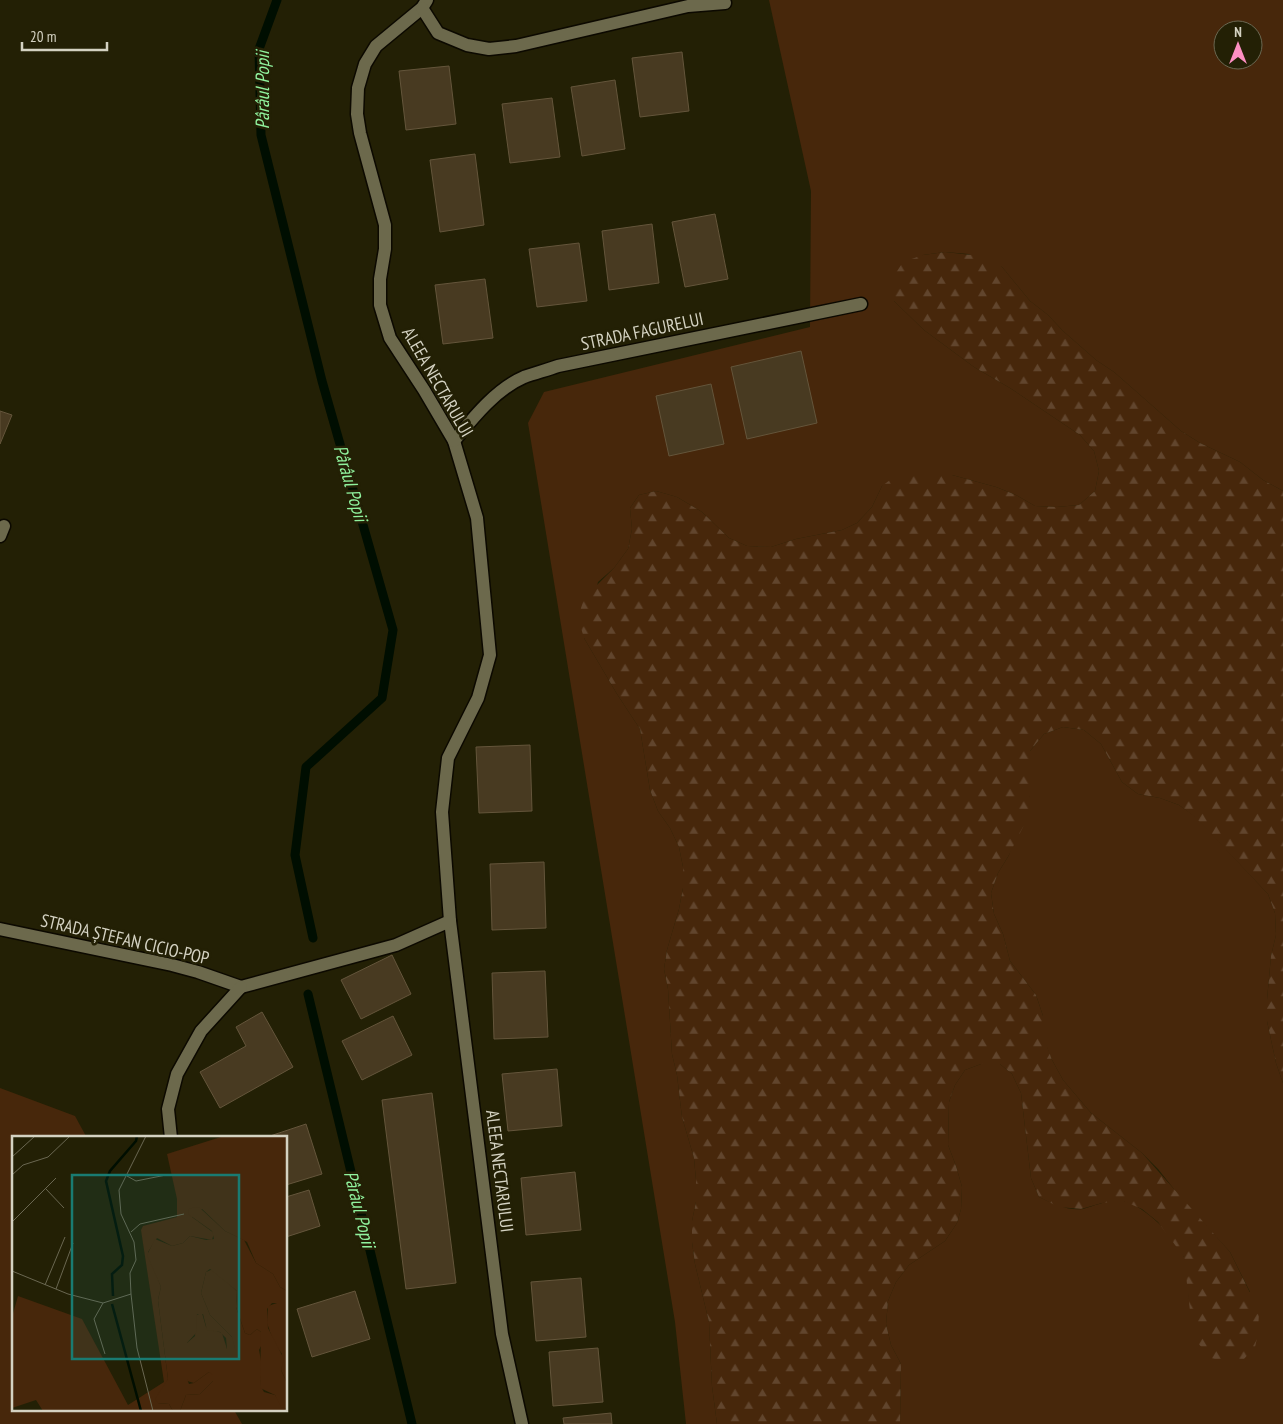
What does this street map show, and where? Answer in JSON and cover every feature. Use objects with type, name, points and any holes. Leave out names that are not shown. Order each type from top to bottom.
[{"type":"street","points":[[424,4],[438,34],[468,45],[489,49],[516,46],[688,6],[726,3]]},
{"type":"street","name":"ALEEA NECTARULUI","points":[[424,4],[376,46],[365,64],[358,88],[357,114],[360,134],[385,225],[385,249],[380,279],[380,305],[390,338],[454,441],[478,518],[490,655],[478,698],[448,758],[442,812],[450,921],[502,1334],[522,1424]]},
{"type":"street","name":"STRADA FAGURELUI","points":[[454,441],[475,415],[497,395],[522,378],[558,366],[861,304]]},
{"type":"street","points":[[171,1136],[168,1109],[177,1074],[201,1031],[242,987],[396,945],[450,921]]},
{"type":"street","name":"STRADA ȘTEFAN CICIO-POP","points":[[0,929],[172,965],[242,987]]},
{"type":"green space","points":[[769,0],[1283,0],[1283,491],[1263,480],[1240,462],[1200,443],[1181,431],[1114,372],[1096,360],[1048,315],[1030,301],[1002,267],[968,254],[945,252],[923,255],[894,301],[924,330],[974,367],[1010,388],[1080,435],[1094,451],[1099,471],[1095,491],[1079,505],[1057,507],[1035,506],[1016,495],[996,487],[952,475],[882,486],[872,507],[857,523],[842,530],[796,539],[771,547],[747,546],[729,538],[702,512],[677,497],[656,491],[639,495],[630,508],[632,529],[628,549],[614,568],[598,582],[584,638],[640,729],[650,790],[658,811],[670,828],[679,847],[683,867],[683,888],[664,969],[668,989],[672,1054],[677,1075],[682,1117],[694,1158],[696,1202],[692,1221],[692,1242],[695,1264],[709,1322],[712,1386],[717,1424],[686,1424],[675,1322],[528,423],[544,392],[810,327],[811,191]]},
{"type":"green space","points":[[945,252],[989,257],[1002,267],[1030,301],[1048,315],[1063,331],[1096,360],[1114,372],[1181,431],[1200,443],[1240,462],[1263,480],[1283,491],[1283,1083],[1276,1063],[1267,1021],[1271,956],[1276,935],[1275,913],[1268,894],[1195,817],[1179,805],[1160,798],[1138,794],[1122,782],[1101,744],[1084,730],[1063,727],[1044,734],[1030,751],[1028,817],[998,873],[991,893],[994,914],[1003,934],[1010,961],[1036,995],[1043,1016],[1044,1038],[1052,1060],[1063,1080],[1091,1113],[1142,1153],[1230,1252],[1259,1311],[1258,1334],[1255,1347],[1243,1360],[1230,1363],[1211,1358],[1197,1342],[1191,1320],[1184,1257],[1158,1222],[1142,1209],[1123,1201],[1102,1203],[1081,1209],[1059,1207],[1039,1197],[1031,1178],[1021,1093],[1012,1074],[1000,1064],[981,1064],[965,1070],[955,1085],[949,1102],[948,1145],[962,1187],[961,1209],[957,1223],[945,1241],[909,1265],[896,1282],[888,1301],[886,1324],[891,1345],[901,1364],[900,1424],[717,1424],[712,1386],[709,1322],[695,1264],[692,1242],[692,1221],[696,1202],[694,1158],[682,1117],[677,1075],[672,1054],[668,989],[664,969],[683,888],[683,867],[679,847],[670,828],[658,811],[650,790],[640,729],[584,638],[578,618],[584,598],[614,568],[628,549],[632,529],[630,508],[639,495],[656,491],[677,497],[702,512],[729,538],[747,546],[771,547],[796,539],[842,530],[857,523],[872,507],[882,486],[894,477],[909,471],[952,475],[996,487],[1016,495],[1035,506],[1079,505],[1095,491],[1099,471],[1094,451],[1080,435],[1010,388],[974,367],[924,330],[894,301],[892,279],[903,262],[923,255]]},
{"type":"green space","points":[[1063,727],[1084,730],[1101,744],[1122,782],[1138,794],[1160,798],[1179,805],[1196,817],[1268,894],[1275,913],[1276,935],[1271,956],[1267,1021],[1276,1063],[1283,1083],[1283,1424],[900,1424],[901,1364],[891,1345],[886,1324],[888,1301],[896,1282],[909,1265],[945,1241],[957,1223],[961,1209],[962,1187],[948,1145],[949,1102],[955,1085],[965,1070],[981,1064],[1000,1064],[1012,1074],[1021,1093],[1031,1178],[1039,1197],[1071,1209],[1083,1209],[1119,1200],[1132,1204],[1159,1223],[1180,1249],[1187,1267],[1189,1299],[1250,1292],[1230,1252],[1185,1203],[1158,1169],[1142,1153],[1091,1113],[1063,1080],[1043,1038],[1043,1016],[1036,995],[1010,961],[1003,934],[994,914],[991,893],[998,873],[1009,855],[1030,795],[1030,751],[1044,734]]},
{"type":"green space","points":[[0,1088],[75,1116],[86,1136],[12,1136],[12,1412],[235,1412],[242,1424],[0,1424]]},
{"type":"building","points":[[682,52],[689,111],[640,117],[632,58]]},
{"type":"building","points":[[449,66],[456,124],[406,130],[399,71]]},
{"type":"building","points":[[615,80],[625,149],[582,156],[571,87]]},
{"type":"building","points":[[552,98],[560,157],[510,163],[502,104]]},
{"type":"building","points":[[475,154],[484,225],[440,232],[430,160]]},
{"type":"building","points":[[715,214],[728,279],[685,287],[672,222]]},
{"type":"building","points":[[652,224],[659,283],[609,290],[602,231]]},
{"type":"building","points":[[579,243],[587,301],[537,307],[529,249]]},
{"type":"building","points":[[485,279],[493,338],[443,344],[435,285]]},
{"type":"building","points":[[801,351],[817,423],[747,439],[731,367]]},
{"type":"building","points":[[711,384],[724,444],[669,456],[656,396]]},
{"type":"building","points":[[0,411],[12,415],[0,444]]},
{"type":"building","points":[[530,745],[532,811],[479,813],[476,747]]},
{"type":"building","points":[[544,862],[546,928],[492,930],[490,864]]},
{"type":"building","points":[[392,955],[411,994],[361,1019],[341,980]]},
{"type":"building","points":[[545,971],[548,1037],[494,1039],[492,973]]},
{"type":"building","points":[[262,1012],[293,1067],[220,1108],[200,1072],[246,1046],[236,1027]]},
{"type":"building","points":[[393,1016],[412,1055],[362,1080],[342,1041]]},
{"type":"building","points":[[557,1069],[562,1126],[508,1131],[502,1074]]},
{"type":"building","points":[[432,1093],[456,1283],[406,1289],[382,1100]]},
{"type":"building","points":[[306,1124],[322,1174],[288,1184],[288,1136],[270,1136]]},
{"type":"building","points":[[575,1172],[581,1230],[526,1235],[521,1178]]},
{"type":"building","points":[[309,1190],[320,1226],[288,1236],[288,1196]]},
{"type":"building","points":[[581,1278],[586,1337],[536,1341],[531,1282]]},
{"type":"building","points":[[355,1291],[370,1339],[312,1357],[297,1309]]},
{"type":"building","points":[[598,1348],[603,1402],[553,1406],[549,1352]]},
{"type":"building","points":[[611,1413],[612,1424],[564,1424],[563,1418]]},
{"type":"waterway","name":"Pârâul Popii","points":[[277,0],[259,49],[261,135],[322,381],[393,630],[382,698],[306,767],[295,855],[313,938]]},
{"type":"waterway","name":"Pârâul Popii","points":[[308,994],[412,1424]]}]
